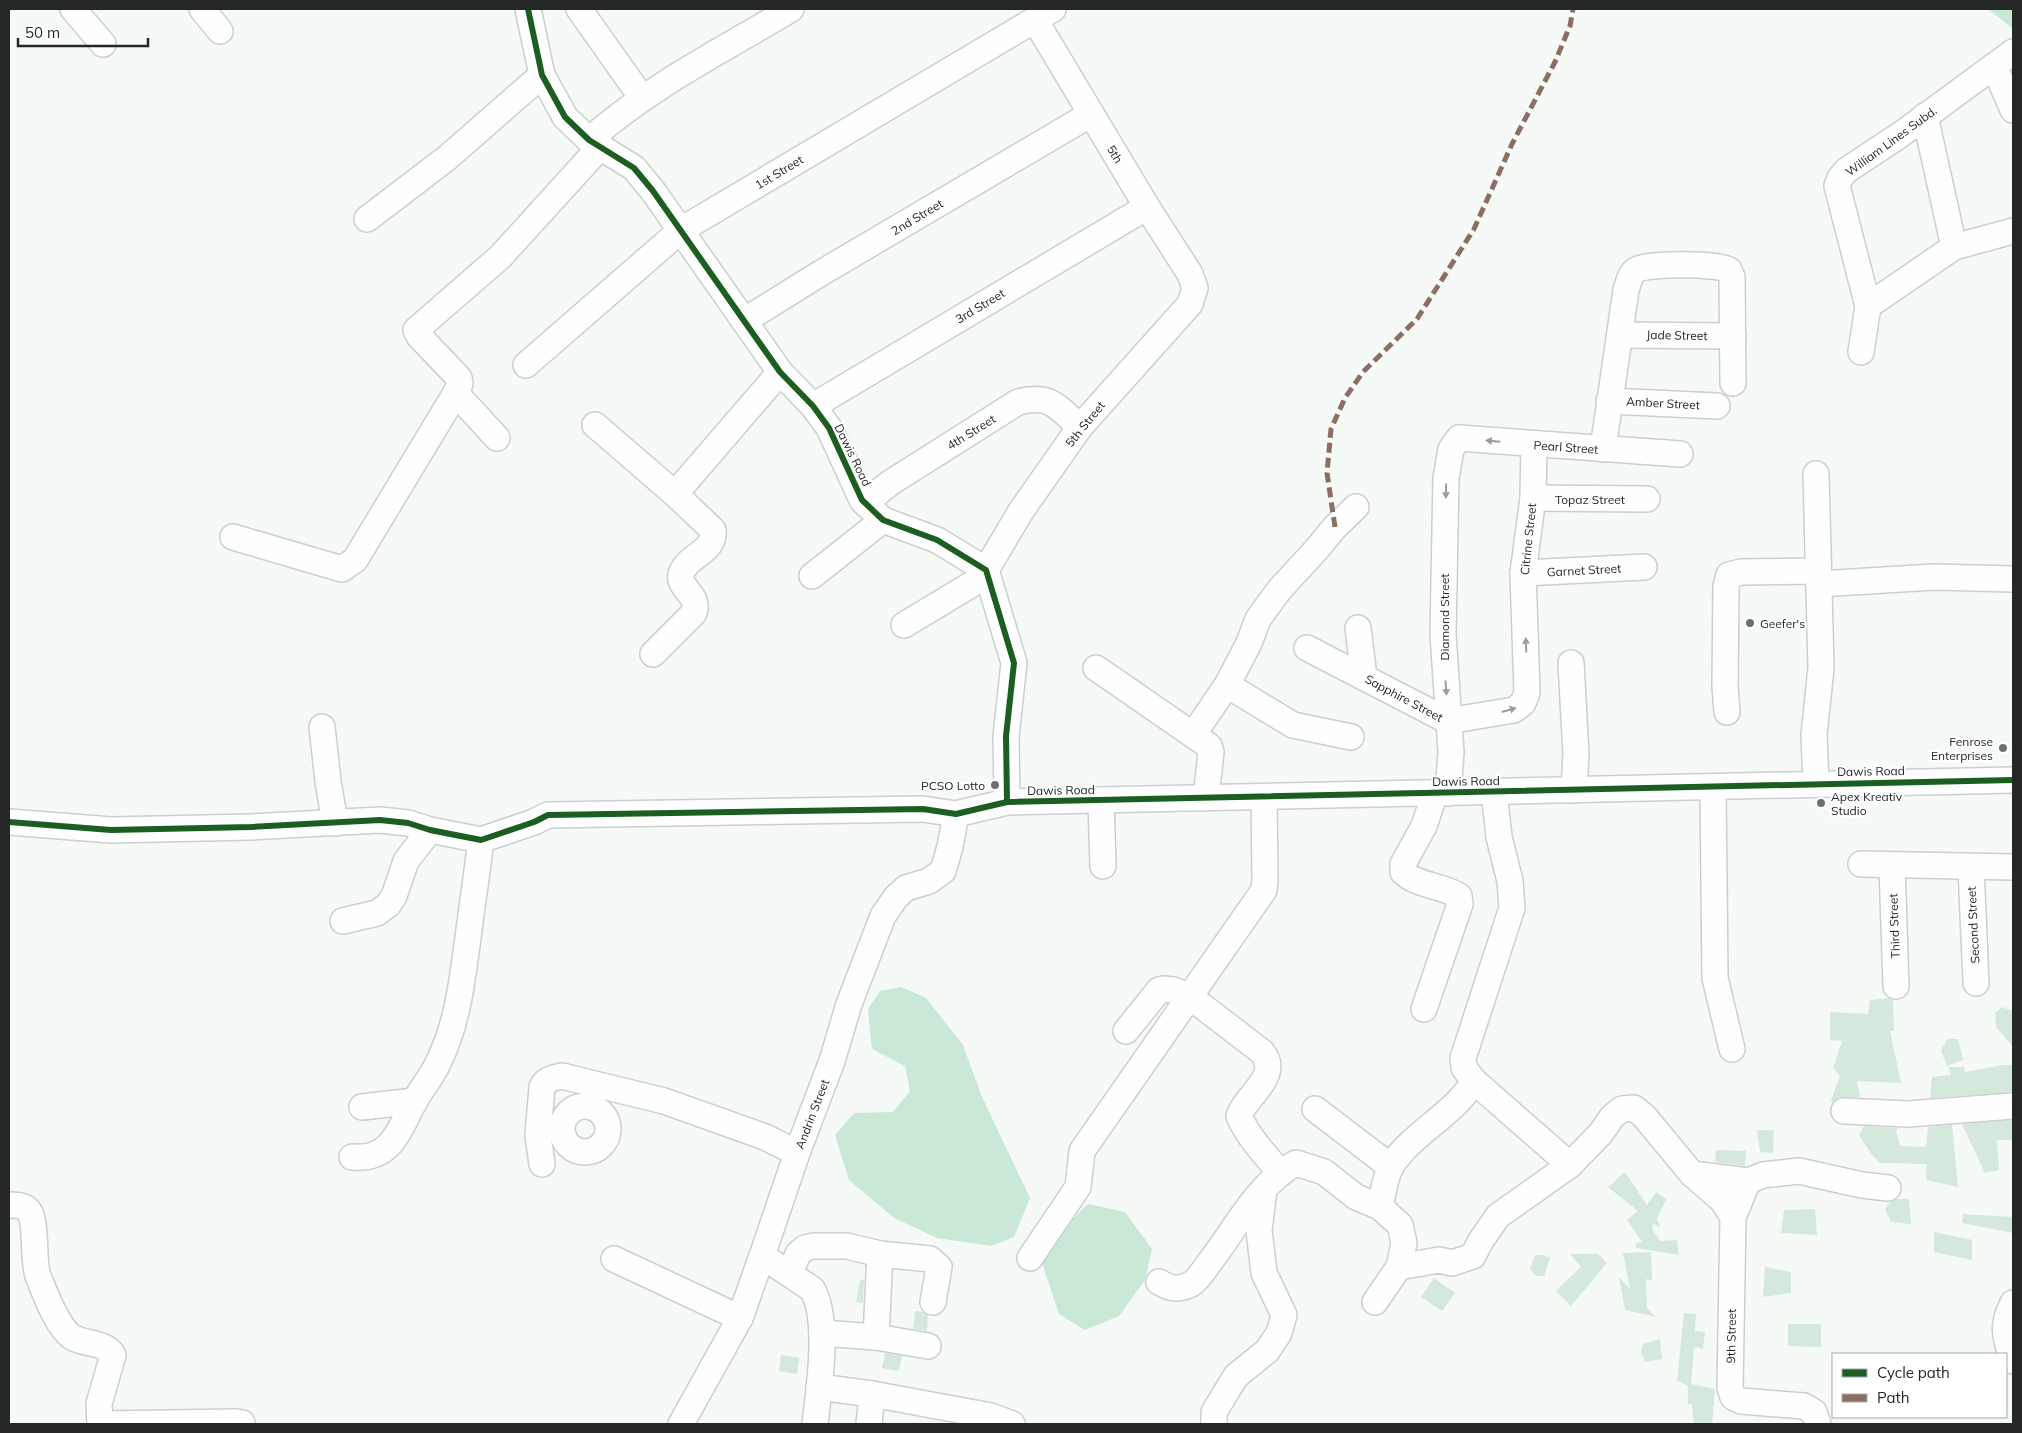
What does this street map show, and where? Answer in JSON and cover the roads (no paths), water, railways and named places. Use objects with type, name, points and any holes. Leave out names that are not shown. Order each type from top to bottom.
[{"type":"street","points":[[202,9],[220,31]]},
{"type":"street","name":"Dawis Road","points":[[528,9],[542,75],[565,117],[595,143],[634,168],[682,230],[780,372],[813,406],[829,428],[865,503],[883,520],[937,540],[987,573]]},
{"type":"street","points":[[578,9],[642,98]]},
{"type":"street","points":[[233,537],[342,569],[355,560],[457,391],[460,383],[459,378],[419,336],[416,330],[500,257],[616,117],[642,98],[791,9]]},
{"type":"street","points":[[78,11],[103,44]]},
{"type":"street","name":"5th","points":[[1044,14],[1091,114],[1190,274],[1195,288]]},
{"type":"street","name":"1st Street","points":[[526,365],[682,230],[1044,14]]},
{"type":"street","points":[[2004,59],[2013,110]]},
{"type":"street","name":"William Lines Subd.","points":[[1861,352],[1868,306],[1838,186],[1847,170],[2004,59]]},
{"type":"street","points":[[368,220],[447,158],[542,75]]},
{"type":"street","name":"2nd Street","points":[[744,321],[1091,114]]},
{"type":"street","points":[[1925,116],[1954,247]]},
{"type":"street","name":"3rd Street","points":[[813,406],[1147,207]]},
{"type":"street","points":[[1868,306],[1954,247],[2013,230]]},
{"type":"street","points":[[1602,449],[1626,290],[1634,272],[1648,266],[1710,265],[1729,270],[1732,277],[1733,383]]},
{"type":"street","name":"5th Street","points":[[987,573],[1021,511],[1080,427],[1190,304],[1195,288]]},
{"type":"street","name":"Jade Street","points":[[1620,334],[1733,336]]},
{"type":"street","points":[[675,494],[780,372]]},
{"type":"street","points":[[457,391],[462,400],[497,438]]},
{"type":"street","name":"4th Street","points":[[865,503],[890,483],[1018,402],[1036,398],[1053,403],[1080,427]]},
{"type":"street","name":"Amber Street","points":[[1609,400],[1717,406]]},
{"type":"street","points":[[595,425],[675,494],[713,530],[714,537],[712,543],[685,567],[681,574],[681,578],[695,602],[694,613],[653,654]]},
{"type":"street","name":"Pearl Street","points":[[1454,443],[1458,438],[1534,445],[1680,454]]},
{"type":"street","name":"Diamond Street","points":[[1424,1009],[1460,904],[1459,896],[1451,891],[1409,878],[1403,872],[1402,864],[1442,792],[1451,752],[1443,634],[1446,478],[1451,449],[1454,443]]},
{"type":"street","name":"Citrine Street","points":[[1527,693],[1523,573],[1532,498],[1534,445]]},
{"type":"street","points":[[1816,474],[1821,668],[1814,735],[1816,783]]},
{"type":"street","name":"Topaz Street","points":[[1532,498],[1647,499]]},
{"type":"street","points":[[1193,735],[1227,685],[1258,619],[1280,589],[1335,527],[1356,507]]},
{"type":"street","points":[[812,576],[883,520]]},
{"type":"street","name":"Garnet Street","points":[[1523,573],[1644,567]]},
{"type":"street","points":[[1727,712],[1724,687],[1726,586],[1730,575],[1741,572],[1818,577],[2013,579]]},
{"type":"street","points":[[904,625],[987,573],[1014,663],[1006,736],[1007,802]]},
{"type":"street","points":[[1358,628],[1364,677]]},
{"type":"street","name":"Sapphire Street","points":[[1307,648],[1448,722],[1514,710],[1523,703],[1527,693]]},
{"type":"street","points":[[1572,663],[1576,754],[1574,790]]},
{"type":"street","points":[[1096,668],[1209,746],[1211,752],[1206,798]]},
{"type":"street","points":[[1227,685],[1293,725],[1351,737]]},
{"type":"street","points":[[322,727],[335,822]]},
{"type":"street","name":"Dawis Road","points":[[956,814],[1007,802],[2013,780]]},
{"type":"street","points":[[1713,787],[1715,978],[1732,1050]]},
{"type":"street","points":[[1494,792],[1499,837],[1510,881],[1512,908],[1463,1058],[1464,1068],[1474,1081],[1570,1164]]},
{"type":"street","points":[[1030,1258],[1078,1187],[1082,1151],[1264,890],[1264,797]]},
{"type":"street","points":[[1101,800],[1103,866]]},
{"type":"street","points":[[9,822],[111,830],[251,827],[380,820],[408,823],[430,830],[481,840],[534,822],[548,815],[924,809],[956,814]]},
{"type":"street","name":"Andrin Street","points":[[681,1424],[740,1318],[797,1153],[832,1061],[849,1004],[883,916],[896,897],[906,888],[928,881],[943,871],[956,814]]},
{"type":"street","points":[[343,921],[377,914],[388,905],[394,896],[406,861],[430,830]]},
{"type":"street","points":[[352,1157],[365,1158],[381,1153],[396,1137],[438,1064],[455,1018],[462,982],[481,840]]},
{"type":"street","points":[[1861,864],[2013,868]]},
{"type":"street","name":"Third Street","points":[[1892,866],[1896,986]]},
{"type":"street","name":"Second Street","points":[[1970,867],[1976,983]]},
{"type":"street","points":[[1126,1031],[1159,990],[1173,990],[1189,996],[1267,1057],[1268,1066],[1260,1088],[1241,1109],[1239,1116],[1242,1124],[1265,1156],[1272,1182],[1259,1230],[1264,1273],[1284,1315],[1279,1333],[1267,1351],[1236,1376],[1214,1412],[1214,1424]]},
{"type":"street","points":[[542,1164],[538,1134],[542,1087],[544,1083],[552,1078],[562,1076],[596,1096],[664,1101],[764,1137],[797,1153]]},
{"type":"street","points":[[1380,1206],[1391,1167],[1421,1132],[1446,1113],[1467,1093],[1474,1081]]},
{"type":"street","points":[[362,1107],[415,1101]]},
{"type":"street","points":[[1844,1111],[1908,1114],[2013,1106]]},
{"type":"street","points":[[1399,1267],[1439,1260],[1452,1263],[1473,1256],[1498,1216],[1570,1164],[1601,1133],[1612,1117],[1622,1109],[1634,1108],[1648,1121],[1692,1174],[1723,1201],[1733,1218]]},
{"type":"street","points":[[1316,1109],[1391,1167]]},
{"type":"street","points":[[1159,1282],[1169,1288],[1180,1288],[1193,1283],[1222,1246],[1249,1205],[1272,1182],[1296,1163],[1324,1172],[1356,1198],[1380,1206],[1400,1225],[1404,1242],[1399,1267],[1375,1302]]},
{"type":"street","points":[[1692,1174],[1748,1181],[1763,1175],[1799,1172],[1862,1185],[1888,1188]]},
{"type":"street","name":"9th Street","points":[[1748,1181],[1733,1218],[1730,1388],[1733,1397],[1741,1401],[1804,1406],[1814,1412],[1818,1424]]},
{"type":"street","points":[[9,1205],[26,1207],[32,1213],[34,1227],[33,1253],[37,1274],[60,1324],[70,1336],[82,1342],[102,1345],[109,1349],[113,1355],[98,1404],[100,1424],[234,1422],[242,1422],[242,1424]]},
{"type":"street","points":[[790,1272],[798,1254],[805,1248],[813,1246],[847,1246],[880,1254],[930,1258],[939,1267],[933,1302]]},
{"type":"street","points":[[876,1337],[880,1254]]},
{"type":"street","points":[[762,1256],[790,1272],[812,1289],[817,1297],[822,1333],[819,1387],[814,1424]]},
{"type":"street","points":[[614,1259],[740,1318]]},
{"type":"street","points":[[2013,1303],[2005,1322],[2006,1339],[2013,1361]]},
{"type":"street","points":[[822,1333],[876,1337],[928,1346]]},
{"type":"street","points":[[819,1387],[872,1394],[991,1416],[1012,1424]]},
{"type":"street","points":[[870,1424],[872,1394]]},
{"type":"place","name":"Geefer's","points":[[1750,623]]},
{"type":"place","name":"Fenrose Enterprises","points":[[2003,748]]},
{"type":"place","name":"PCSO Lotto","points":[[995,785]]},
{"type":"place","name":"Apex Kreativ Studio","points":[[1821,803]]}]
